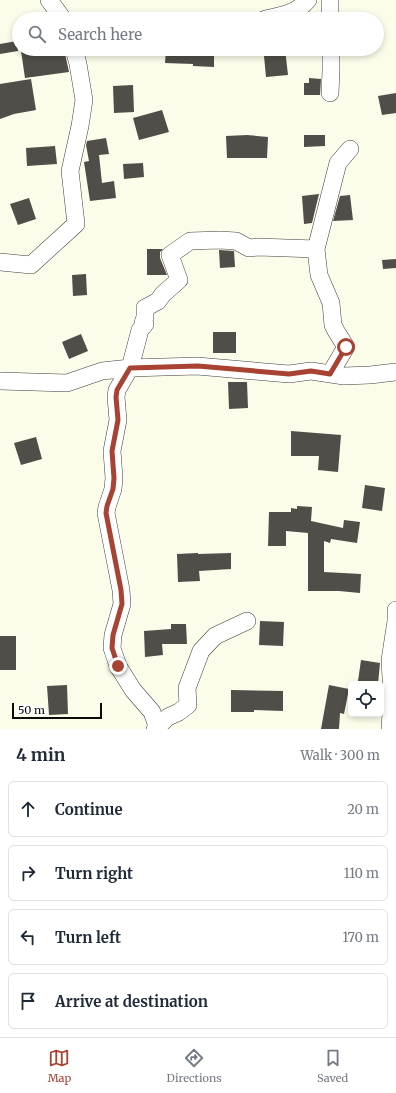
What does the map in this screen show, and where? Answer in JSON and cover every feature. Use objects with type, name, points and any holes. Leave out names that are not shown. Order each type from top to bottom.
[{"type":"street","points":[[49,0],[58,12]]},
{"type":"street","points":[[292,12],[303,6],[308,0]]},
{"type":"street","points":[[330,0],[330,12]]},
{"type":"street","points":[[0,262],[31,265],[76,224],[70,171],[84,100],[76,56]]},
{"type":"street","points":[[330,93],[332,71],[331,56]]},
{"type":"street","points":[[330,374],[346,347],[333,325],[331,303],[319,275],[316,249],[338,163],[350,149]]},
{"type":"street","points":[[247,621],[215,636],[201,651],[188,688],[188,705],[179,712],[168,717],[156,728],[152,712],[133,690],[118,666],[112,648],[113,635],[122,604],[121,590],[106,513],[114,484],[112,451],[118,420],[116,397],[117,390],[130,368],[140,330],[145,324],[143,323],[145,308],[158,301],[163,294],[179,280],[170,255],[190,241],[236,241],[249,248],[316,249]]},
{"type":"street","points":[[0,381],[67,383],[102,371],[130,368],[198,366],[289,374],[311,371],[344,376],[396,372]]},
{"type":"street","points":[[390,729],[392,696],[390,660],[396,621],[396,610]]},
{"type":"building","points":[[12,42],[12,52],[0,54],[0,44]]},
{"type":"building","points":[[22,56],[66,56],[69,72],[25,78]]},
{"type":"building","points":[[166,56],[214,56],[214,67],[193,66],[193,64],[165,63]]},
{"type":"building","points":[[264,56],[286,56],[288,75],[266,77]]},
{"type":"building","points":[[309,78],[321,79],[320,95],[304,95],[304,83],[309,83]]},
{"type":"building","points":[[31,79],[36,110],[14,114],[0,119],[0,84]]},
{"type":"building","points":[[133,85],[134,112],[114,113],[113,86]]},
{"type":"building","points":[[396,93],[396,113],[382,115],[378,96]]},
{"type":"building","points":[[162,110],[169,132],[139,140],[133,118]]},
{"type":"building","points":[[247,135],[268,137],[267,158],[227,158],[226,136]]},
{"type":"building","points":[[304,135],[325,135],[325,146],[304,147]]},
{"type":"building","points":[[106,138],[109,154],[99,155],[102,183],[114,181],[116,198],[90,201],[84,162],[89,161],[86,145],[87,141]]},
{"type":"building","points":[[55,146],[57,164],[27,166],[26,148]]},
{"type":"building","points":[[143,163],[144,177],[124,179],[123,164]]},
{"type":"building","points":[[319,194],[312,223],[304,224],[302,196]]},
{"type":"building","points":[[350,195],[353,220],[333,221],[340,196]]},
{"type":"building","points":[[29,198],[36,219],[18,225],[10,204]]},
{"type":"building","points":[[147,249],[163,249],[160,252],[160,258],[167,275],[147,275]]},
{"type":"building","points":[[219,250],[234,251],[235,267],[220,268]]},
{"type":"building","points":[[396,259],[396,268],[383,269],[382,260]]},
{"type":"building","points":[[86,274],[87,295],[73,296],[72,275]]},
{"type":"building","points":[[213,332],[236,332],[236,353],[213,353]]},
{"type":"building","points":[[81,334],[88,351],[69,359],[62,342]]},
{"type":"building","points":[[228,382],[247,382],[248,408],[229,409]]},
{"type":"building","points":[[291,431],[341,435],[338,472],[318,470],[319,456],[291,456]]},
{"type":"building","points":[[36,437],[42,459],[21,465],[14,443]]},
{"type":"building","points":[[365,485],[385,488],[382,511],[362,508]]},
{"type":"building","points":[[297,506],[312,507],[311,521],[343,528],[344,520],[360,522],[357,543],[331,539],[330,543],[324,541],[324,572],[361,574],[360,593],[308,591],[308,533],[286,531],[286,546],[268,546],[269,512],[291,512],[291,508],[297,509]]},
{"type":"building","points":[[231,553],[231,569],[199,571],[200,581],[178,582],[177,554]]},
{"type":"building","points":[[260,621],[284,622],[283,646],[259,645]]},
{"type":"building","points":[[171,624],[186,624],[187,644],[162,644],[163,655],[145,657],[144,631],[171,629]]},
{"type":"building","points":[[0,636],[16,636],[16,670],[0,670]]},
{"type":"building","points":[[361,660],[380,663],[378,681],[358,681]]},
{"type":"building","points":[[67,685],[68,714],[49,715],[47,686]]},
{"type":"building","points":[[329,685],[348,689],[344,714],[340,713],[339,729],[321,729]]},
{"type":"building","points":[[231,690],[283,691],[283,711],[254,710],[254,712],[231,712]]},
{"type":"route","points":[[118,666],[112,648],[113,635],[118,623],[122,604],[121,590],[106,513],[113,489],[114,478],[112,451],[118,420],[116,397],[117,390],[130,368],[198,366],[289,374],[311,371],[330,374],[346,347]]}]
